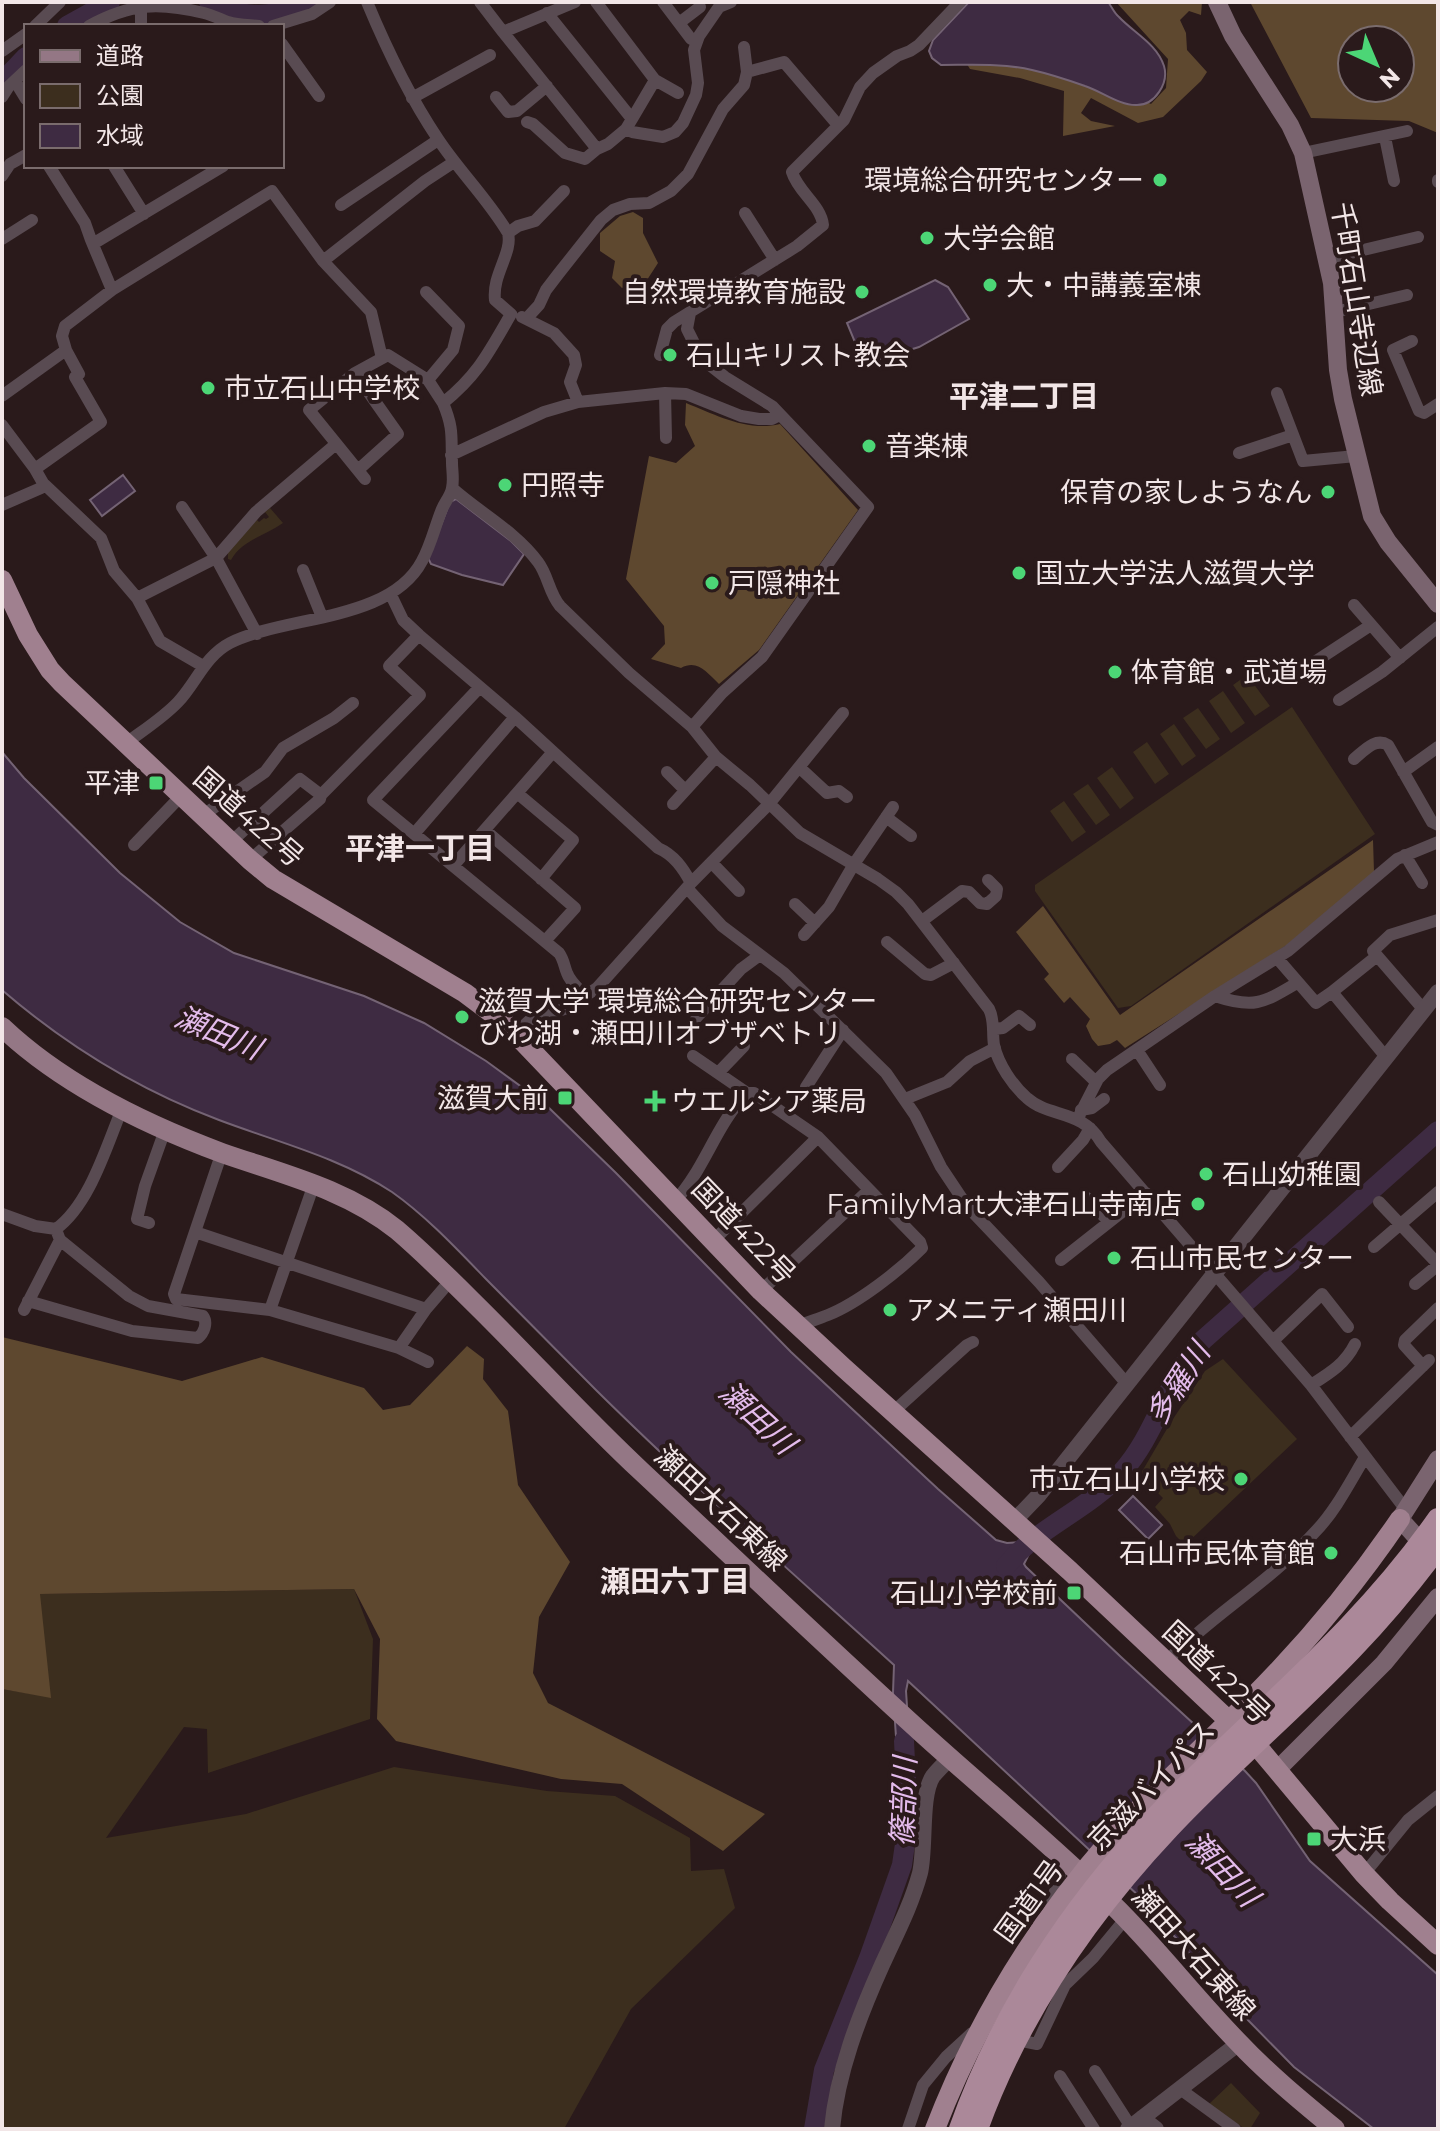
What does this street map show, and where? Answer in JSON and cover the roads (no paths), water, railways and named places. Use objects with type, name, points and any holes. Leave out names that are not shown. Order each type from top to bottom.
[{"type":"highway","name":"国道422号","points":[[2,580],[28,635],[50,670],[125,744],[250,860],[294,893],[484,1006],[516,1033],[761,1291],[1044,1547],[1262,1752],[1364,1874],[1438,1945]]},
{"type":"highway","name":"国道1号","points":[[935,2129],[983,2067],[982,2024],[1016,1967],[1077,1880],[1134,1814],[1306,1640],[1360,1575],[1403,1514]]},
{"type":"highway","name":"京滋バイパス","points":[[960,2129],[983,2067],[1037,1969],[1112,1865],[1201,1773],[1341,1638],[1436,1531]]},
{"type":"highway","name":"京滋バイパス","points":[[977,2129],[983,2067]]},
{"type":"main road","name":"千町石山寺辺線","points":[[1217,2],[1233,36],[1290,125],[1303,153],[1332,283],[1338,370],[1366,499],[1379,529],[1438,604]]},
{"type":"main road","name":"瀬田大石東線","points":[[2,1027],[31,1052],[122,1109],[165,1130],[336,1192],[376,1214],[416,1246],[629,1460],[889,1703],[1067,1860],[1126,1918],[1239,2043],[1281,2084],[1335,2129]]},
{"type":"main road","points":[[1438,1459],[1403,1514],[1438,1561]]},
{"type":"main road","points":[[1277,1770],[1384,1663],[1438,1597]]},
{"type":"street","points":[[37,24],[60,2]]},
{"type":"street","points":[[280,24],[312,14],[330,2]]},
{"type":"street","points":[[367,2],[396,70],[412,98],[438,140],[508,233],[510,242],[493,287],[495,300],[511,314],[527,318],[554,333],[574,355],[576,365],[570,382],[578,402]]},
{"type":"street","points":[[480,2],[597,149]]},
{"type":"street","points":[[503,32],[575,2]]},
{"type":"street","points":[[596,2],[655,80],[678,93]]},
{"type":"street","points":[[663,2],[691,39]]},
{"type":"street","points":[[547,13],[632,132],[663,137],[675,132],[683,123],[696,95],[698,83],[694,50],[699,36],[719,7],[731,2]]},
{"type":"street","points":[[660,355],[667,329],[674,322],[797,246],[823,225],[822,217],[795,183],[792,172],[844,120],[860,87],[873,73],[919,45],[960,2]]},
{"type":"street","points":[[141,6],[141,24]]},
{"type":"street","points":[[93,24],[115,13],[141,6],[207,13],[228,24]]},
{"type":"street","points":[[679,23],[700,7]]},
{"type":"street","points":[[192,24],[194,11]]},
{"type":"street","points":[[2,51],[24,35]]},
{"type":"street","points":[[284,47],[319,96]]},
{"type":"street","points":[[527,318],[601,220],[613,210],[630,204],[649,203],[671,191],[688,174],[723,109],[744,85],[747,72],[744,47]]},
{"type":"street","points":[[412,98],[490,55]]},
{"type":"street","points":[[747,72],[784,62],[838,125]]},
{"type":"street","points":[[2,97],[24,72]]},
{"type":"street","points":[[527,122],[565,153],[585,159],[608,144],[629,124],[655,80]]},
{"type":"street","points":[[15,81],[24,96]]},
{"type":"street","points":[[496,97],[508,112],[517,111],[547,86]]},
{"type":"street","points":[[1303,153],[1407,131]]},
{"type":"street","points":[[1385,137],[1394,181]]},
{"type":"street","points":[[341,205],[438,140]]},
{"type":"street","points":[[2,176],[10,164],[24,156]]},
{"type":"street","points":[[323,261],[454,162]]},
{"type":"street","points":[[50,168],[85,223],[112,290]]},
{"type":"street","points":[[115,168],[144,214]]},
{"type":"street","points":[[91,240],[96,242],[220,168]]},
{"type":"street","points":[[35,469],[101,422],[75,377],[79,374],[62,336],[65,326],[112,290],[272,191],[323,261],[371,312],[382,358]]},
{"type":"street","points":[[508,233],[535,221],[564,191]]},
{"type":"street","points":[[745,213],[775,260]]},
{"type":"street","points":[[2,239],[32,220]]},
{"type":"street","points":[[1325,259],[1418,237]]},
{"type":"street","points":[[426,292],[459,326],[453,350],[428,380]]},
{"type":"street","points":[[1335,312],[1407,295]]},
{"type":"street","points":[[690,313],[687,329],[711,366],[772,406],[868,507],[762,657],[722,693],[692,727]]},
{"type":"street","points":[[443,403],[465,385],[484,362],[511,314]]},
{"type":"street","points":[[1412,341],[1393,350],[1419,411],[1424,413],[1438,404]]},
{"type":"street","points":[[2,396],[66,350]]},
{"type":"street","points":[[125,744],[176,705],[203,666],[229,644],[391,595],[412,576],[422,561],[452,488],[451,421],[428,380],[388,355],[355,373],[309,410],[362,474],[398,434],[355,373]]},
{"type":"street","points":[[451,455],[544,412],[578,402],[665,393],[686,394],[741,416],[772,419],[777,412]]},
{"type":"street","points":[[665,393],[666,438]]},
{"type":"street","points":[[1277,393],[1303,461],[1356,456]]},
{"type":"street","points":[[2,425],[43,483],[101,538],[114,571],[137,598],[160,641],[203,666]]},
{"type":"street","points":[[1239,453],[1293,435]]},
{"type":"street","points":[[137,598],[216,558],[256,512],[336,444]]},
{"type":"street","points":[[2,505],[41,488],[43,483]]},
{"type":"street","points":[[452,488],[514,536],[545,573],[553,598],[560,606],[629,673],[692,727],[716,757],[800,833],[896,892],[989,1009],[995,1048],[1012,1080],[1034,1103],[1079,1115],[1311,1385],[1403,1514]]},
{"type":"street","points":[[182,507],[216,558],[257,634]]},
{"type":"street","points":[[303,570],[322,617]]},
{"type":"street","points":[[391,595],[403,620],[666,852],[683,868],[689,886],[722,926],[784,973],[886,1073],[915,1115],[941,1167],[967,1206],[1039,1282],[1127,1384]]},
{"type":"street","points":[[1354,605],[1400,658]]},
{"type":"street","points":[[1307,667],[1371,625]]},
{"type":"street","points":[[1339,700],[1382,672],[1438,627]]},
{"type":"street","points":[[250,860],[320,799],[420,695],[389,666],[419,635]]},
{"type":"street","points":[[480,687],[373,800],[559,953],[569,978],[586,997]]},
{"type":"street","points":[[202,816],[265,772],[283,748],[353,703]]},
{"type":"street","points":[[516,1033],[529,1021],[567,1008],[586,997],[606,978],[769,804],[843,713]]},
{"type":"street","points":[[414,834],[515,717]]},
{"type":"street","points":[[381,735],[392,744]]},
{"type":"street","points":[[1354,759],[1377,742],[1388,745],[1432,822],[1438,825]]},
{"type":"street","points":[[1403,772],[1438,747]]},
{"type":"street","points":[[453,866],[553,752]]},
{"type":"street","points":[[673,804],[716,757]]},
{"type":"street","points":[[800,768],[827,793],[839,791],[847,797]]},
{"type":"street","points":[[667,772],[685,790]]},
{"type":"street","points":[[231,842],[300,779],[321,795]]},
{"type":"street","points":[[517,793],[573,840],[541,879]]},
{"type":"street","points":[[134,845],[181,796]]},
{"type":"street","points":[[804,935],[829,907],[889,812],[911,836]]},
{"type":"street","points":[[485,830],[575,908],[545,941]]},
{"type":"street","points":[[1079,1115],[1096,1082],[1107,1070],[1215,996],[1288,951],[1391,864],[1438,842]]},
{"type":"street","points":[[1405,855],[1422,883]]},
{"type":"street","points":[[712,863],[739,891]]},
{"type":"street","points":[[922,921],[962,891],[987,904],[996,896],[997,889],[988,880]]},
{"type":"street","points":[[795,904],[815,923]]},
{"type":"street","points":[[1424,1010],[1373,951],[1390,935],[1438,920]]},
{"type":"street","points":[[887,942],[925,974],[931,975],[954,963]]},
{"type":"street","points":[[696,1018],[741,969],[760,955]]},
{"type":"street","points":[[1277,958],[1316,1003],[1377,956]]},
{"type":"street","points":[[1215,996],[1239,1004],[1267,1001],[1297,983]]},
{"type":"street","points":[[1332,992],[1386,1057]]},
{"type":"street","points":[[1021,1526],[1038,1496],[1438,992]]},
{"type":"street","points":[[994,1029],[1003,1028],[1019,1016],[1030,1025]]},
{"type":"street","points":[[806,1087],[843,1030]]},
{"type":"street","points":[[718,1073],[744,1046]]},
{"type":"street","points":[[905,1099],[947,1082],[970,1061],[995,1048]]},
{"type":"street","points":[[1137,1050],[1160,1085]]},
{"type":"street","points":[[693,1056],[818,1137],[920,1242],[922,1248],[911,1259],[848,1304],[829,1315],[798,1326]]},
{"type":"street","points":[[1072,1059],[1096,1082]]},
{"type":"street","points":[[675,1201],[694,1177],[730,1113],[747,1093]]},
{"type":"street","points":[[1079,1115],[1104,1099]]},
{"type":"street","points":[[2,1214],[58,1234],[129,1296],[148,1306],[203,1316],[206,1321],[203,1334],[198,1338],[132,1331],[26,1306],[58,1234],[96,1173],[122,1109]]},
{"type":"street","points":[[1058,1167],[1090,1128]]},
{"type":"street","points":[[149,1223],[137,1219],[165,1130]]},
{"type":"street","points":[[713,1241],[818,1137]]},
{"type":"street","points":[[222,1152],[174,1294],[176,1299],[270,1310],[399,1348],[428,1362]]},
{"type":"street","points":[[270,1310],[314,1184]]},
{"type":"street","points":[[761,1291],[869,1190]]},
{"type":"street","points":[[1374,1247],[1438,1192]]},
{"type":"street","points":[[1061,1260],[1146,1193]]},
{"type":"street","points":[[1087,1198],[1109,1222]]},
{"type":"street","points":[[1379,1202],[1438,1265],[1415,1284]]},
{"type":"street","points":[[195,1232],[426,1309]]},
{"type":"street","points":[[399,1348],[451,1280]]},
{"type":"street","points":[[1273,1341],[1322,1294],[1348,1327]]},
{"type":"street","points":[[1350,1437],[1426,1363],[1404,1345],[1405,1340],[1438,1308]]},
{"type":"street","points":[[893,1412],[973,1342]]},
{"type":"street","points":[[1311,1385],[1333,1372],[1348,1358],[1355,1344]]},
{"type":"street","points":[[1166,1662],[1199,1631],[1263,1582],[1316,1532],[1365,1457]]},
{"type":"street","points":[[832,2129],[837,2092],[866,2001],[916,1889],[924,1847],[929,1784],[950,1758]]},
{"type":"street","points":[[1364,1874],[1408,1820],[1438,1796]]},
{"type":"street","points":[[908,2129],[923,2085],[969,2036],[1012,1961],[1048,1909],[1057,1892],[1060,1870],[1067,1860]]},
{"type":"street","points":[[979,2020],[1037,2044],[1065,1985],[1093,1958],[1126,1918]]},
{"type":"street","points":[[1133,2125],[1239,2043]]},
{"type":"street","points":[[1095,2071],[1133,2125],[1156,2129]]},
{"type":"street","points":[[1060,2076],[1094,2129]]},
{"type":"street","points":[[1180,2089],[1235,2129]]},
{"type":"water","points":[[969,2],[1108,2],[1161,58],[1165,73],[1162,86],[1150,101],[1131,105],[1085,86],[1032,70],[998,65],[941,65],[929,51],[933,40]]},
{"type":"water","points":[[935,280],[948,287],[969,319],[919,347],[864,364],[847,323]]},
{"type":"water","points":[[123,475],[135,491],[102,516],[90,500]]},
{"type":"water","points":[[456,499],[524,554],[503,585],[431,564],[428,558],[450,502]]},
{"type":"water","name":"瀬田川","points":[[2,752],[24,778],[120,873],[180,922],[234,953],[364,996],[424,1023],[486,1061],[545,1104],[791,1352],[938,1489],[996,1540],[1021,1542],[1030,1552],[1024,1564],[1026,1567],[1245,1771],[1310,1861],[1438,1975],[1438,2129],[1374,2129],[1294,2067],[1242,2014],[1141,1898],[908,1681],[911,1767],[898,1766],[894,1665],[669,1460],[405,1201],[351,1169],[160,1095],[78,1048],[2,990]]},
{"type":"water","points":[[1133,1496],[1162,1525],[1148,1539],[1119,1510]]},
{"type":"waterway","points":[[71,24],[110,2]]},
{"type":"waterway","points":[[209,2],[236,12],[257,15],[283,12],[308,2]]},
{"type":"waterway","points":[[2,82],[24,59]]},
{"type":"waterway","name":"多羅川","points":[[1006,1566],[1032,1541],[1094,1497],[1122,1472],[1144,1440],[1180,1371],[1203,1340],[1438,1131]]},
{"type":"waterway","name":"篠部川","points":[[814,2129],[824,2070],[902,1865],[908,1823],[904,1741]]},
{"type":"place","name":"環境総合研究センター","points":[[1160,180]]},
{"type":"place","name":"大学会館","points":[[927,238]]},
{"type":"place","name":"大・中講義室棟","points":[[990,285]]},
{"type":"place","name":"自然環境教育施設","points":[[862,292]]},
{"type":"place","name":"石山キリスト教会","points":[[670,355]]},
{"type":"place","name":"市立石山中学校","points":[[208,388]]},
{"type":"place","name":"音楽棟","points":[[869,446]]},
{"type":"place","name":"円照寺","points":[[505,485]]},
{"type":"place","name":"保育の家しようなん","points":[[1328,492]]},
{"type":"place","name":"国立大学法人滋賀大学","points":[[1019,573]]},
{"type":"place","name":"戸隠神社","points":[[712,583]]},
{"type":"place","name":"体育館・武道場","points":[[1115,672]]},
{"type":"place","name":"平津","points":[[156,783]]},
{"type":"place","name":"滋賀大学 環境総合研究センター びわ湖・瀬田川オブザベトリ","points":[[462,1017]]},
{"type":"place","name":"滋賀大前","points":[[565,1098]]},
{"type":"place","name":"ウエルシア薬局","points":[[655,1101]]},
{"type":"place","name":"石山幼稚園","points":[[1206,1174]]},
{"type":"place","name":"FamilyMart大津石山寺南店","points":[[1198,1204]]},
{"type":"place","name":"石山市民センター","points":[[1114,1258]]},
{"type":"place","name":"アメニティ瀬田川","points":[[890,1310]]},
{"type":"place","name":"市立石山小学校","points":[[1241,1479]]},
{"type":"place","name":"石山市民体育館","points":[[1331,1553]]},
{"type":"place","name":"石山小学校前","points":[[1074,1593]]},
{"type":"place","name":"大浜","points":[[1314,1839]]},
{"type":"district","name":"平津二丁目","points":[[1024,397]]},
{"type":"district","name":"平津一丁目","points":[[420,849]]},
{"type":"district","name":"瀬田六丁目","points":[[675,1582]]}]
